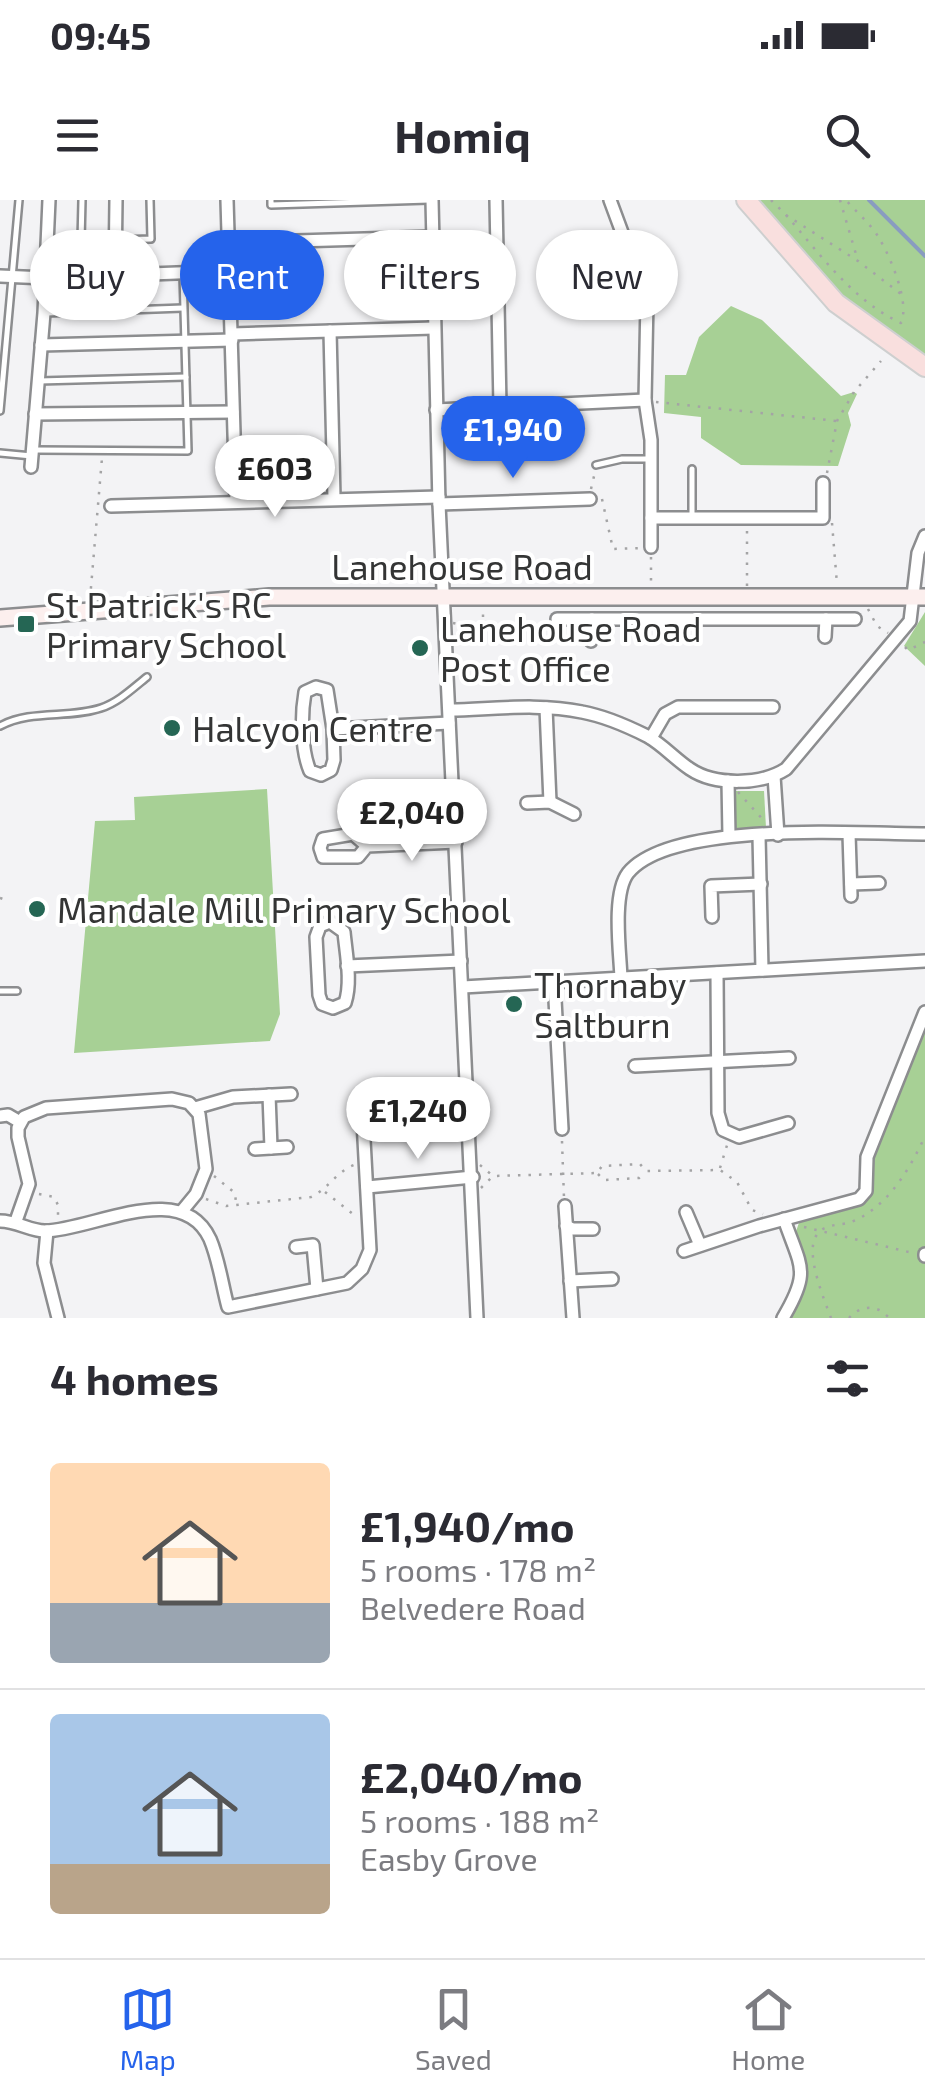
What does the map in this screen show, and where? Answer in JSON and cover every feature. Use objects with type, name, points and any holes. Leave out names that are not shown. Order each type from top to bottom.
[{"type":"main road","points":[[746,200],[836,303],[925,368]]},
{"type":"street","points":[[48,230],[49,200]]},
{"type":"street","points":[[116,200],[116,230]]},
{"type":"street","points":[[227,200],[228,230]]},
{"type":"street","points":[[430,200],[432,230]]},
{"type":"street","points":[[496,200],[500,406]]},
{"type":"street","points":[[610,200],[647,300],[645,400],[651,459],[651,547]]},
{"type":"street","points":[[0,276],[30,278]]},
{"type":"street","points":[[32,458],[43,320]]},
{"type":"street","points":[[231,320],[236,500]]},
{"type":"street","points":[[434,320],[478,1318]]},
{"type":"street","points":[[41,345],[434,328]]},
{"type":"street","points":[[330,331],[334,498]]},
{"type":"street","points":[[436,410],[645,400]]},
{"type":"street","points":[[35,414],[233,412]]},
{"type":"street","points":[[651,518],[823,518],[823,484]]},
{"type":"street","points":[[110,506],[334,498],[590,499]]},
{"type":"street","points":[[333,729],[546,708],[618,722],[651,738],[693,772],[728,780],[774,776],[786,769],[910,620],[919,597],[918,553],[925,536]]},
{"type":"street","name":"Lanehouse Road","points":[[0,618],[270,596],[919,597]]},
{"type":"street","points":[[711,596],[711,619]]},
{"type":"street","points":[[557,619],[855,619]]},
{"type":"street","points":[[591,641],[592,619]]},
{"type":"street","points":[[825,636],[826,619]]},
{"type":"street","points":[[316,687],[327,690],[333,729],[332,770],[321,775],[310,771],[306,762],[305,692],[316,687]]},
{"type":"street","points":[[739,707],[740,690]]},
{"type":"street","points":[[651,738],[665,714],[678,707],[772,708]]},
{"type":"street","points":[[546,708],[550,802]]},
{"type":"street","points":[[774,776],[778,835]]},
{"type":"street","points":[[728,780],[729,836]]},
{"type":"street","points":[[527,803],[550,802],[574,814]]},
{"type":"street","points":[[849,834],[851,890],[879,883]]},
{"type":"street","points":[[621,978],[619,896],[628,874],[658,852],[729,836],[925,834]]},
{"type":"street","points":[[759,836],[762,970]]},
{"type":"street","points":[[366,846],[456,842]]},
{"type":"street","points":[[712,917],[710,886],[760,884]]},
{"type":"street","points":[[330,922],[344,932],[346,966],[344,1004],[333,1008],[322,1004],[316,938],[320,926],[330,922]]},
{"type":"street","points":[[346,966],[461,961]]},
{"type":"street","points":[[463,986],[925,961]]},
{"type":"street","points":[[717,973],[722,1130],[730,1136],[750,1135],[788,1123]]},
{"type":"street","points":[[554,982],[562,1129]]},
{"type":"street","points":[[684,1251],[858,1199],[866,1191],[867,1157],[922,1028],[925,1012]]},
{"type":"street","points":[[635,1066],[790,1058]]},
{"type":"street","points":[[195,1108],[233,1096],[291,1094]]},
{"type":"street","points":[[269,1095],[271,1148]]},
{"type":"street","points":[[20,1122],[46,1108],[182,1100],[199,1114],[206,1169],[196,1194],[182,1211]]},
{"type":"street","points":[[0,1221],[52,1230],[162,1208],[182,1211],[209,1236],[228,1307],[346,1283],[362,1269],[370,1250],[362,1102]]},
{"type":"street","points":[[0,1116],[8,1114],[20,1122]]},
{"type":"street","points":[[16,1221],[29,1184],[20,1150],[20,1122]]},
{"type":"street","points":[[255,1149],[288,1147]]},
{"type":"street","points":[[367,1187],[473,1177]]},
{"type":"street","points":[[565,1206],[573,1318]]},
{"type":"street","points":[[686,1212],[700,1244]]},
{"type":"street","points":[[778,1221],[801,1268],[800,1289],[782,1318]]},
{"type":"street","points":[[566,1226],[593,1229]]},
{"type":"street","points":[[52,1230],[44,1262],[58,1318]]},
{"type":"street","points":[[296,1247],[313,1245],[317,1289]]},
{"type":"street","points":[[570,1280],[612,1279]]},
{"type":"lane","points":[[0,410],[19,200]]},
{"type":"lane","points":[[81,230],[82,200]]},
{"type":"lane","points":[[150,200],[151,230]]},
{"type":"lane","points":[[271,200],[271,205],[430,200]]},
{"type":"lane","points":[[0,453],[32,458],[102,451],[188,450],[184,320]]},
{"type":"lane","points":[[38,381],[186,377]]},
{"type":"lane","points":[[596,465],[651,459]]},
{"type":"lane","points":[[692,469],[692,518]]},
{"type":"lane","points":[[0,726],[31,715],[100,709],[122,698],[147,677]]},
{"type":"lane","points":[[0,990],[17,990]]},
{"type":"path","points":[[771,200],[849,286],[880,313],[901,323],[906,311],[902,295],[878,236],[846,200]]},
{"type":"path","points":[[840,200],[858,261]]},
{"type":"path","points":[[786,215],[858,261],[902,295]]},
{"type":"path","points":[[823,484],[837,421],[854,392],[881,361]]},
{"type":"path","points":[[645,400],[837,421]]},
{"type":"path","points":[[88,610],[102,451]]},
{"type":"path","points":[[596,465],[590,499],[604,499],[613,549],[651,547],[651,595]]},
{"type":"path","points":[[747,596],[748,517]]},
{"type":"path","points":[[823,518],[832,522],[837,597]]},
{"type":"path","points":[[922,645],[925,653]]},
{"type":"path","points":[[728,780],[778,835]]},
{"type":"path","points":[[562,1129],[565,1206]]},
{"type":"path","points":[[720,1170],[730,1136]]},
{"type":"path","points":[[831,1318],[816,1277],[814,1242],[818,1232],[852,1221],[880,1202],[912,1166],[925,1136]]},
{"type":"path","points":[[196,1194],[226,1206],[311,1197],[324,1191],[341,1170],[366,1164]]},
{"type":"path","points":[[597,1173],[602,1166],[640,1164],[646,1171]]},
{"type":"path","points":[[206,1169],[235,1194],[236,1204]]},
{"type":"path","points":[[488,1169],[493,1176],[484,1188],[473,1177],[488,1169]]},
{"type":"path","points":[[493,1176],[597,1173],[604,1180],[639,1178],[646,1171],[720,1170],[736,1182],[752,1210],[778,1221]]},
{"type":"path","points":[[324,1191],[369,1226]]},
{"type":"path","points":[[24,1200],[42,1193],[54,1196],[58,1205],[52,1230]]},
{"type":"path","points":[[818,1232],[925,1255]]},
{"type":"path","points":[[849,1318],[854,1311],[866,1308],[875,1308],[889,1318]]},
{"type":"green space","points":[[757,200],[925,200],[925,362],[840,298]]},
{"type":"green space","points":[[731,306],[762,320],[841,396],[857,394],[848,413],[851,425],[838,466],[741,465],[701,438],[701,417],[664,413],[665,375],[686,375],[699,337]]},
{"type":"green space","points":[[925,612],[925,666],[904,646]]},
{"type":"green space","points":[[267,789],[280,1014],[270,1041],[74,1053],[95,821],[135,820],[134,797]]},
{"type":"green space","points":[[736,791],[764,791],[766,828],[736,829]]},
{"type":"green space","points":[[925,1010],[925,1318],[783,1318],[800,1289],[792,1243],[802,1214],[858,1199],[867,1160]]},
{"type":"waterway","points":[[869,200],[925,256]]},
{"type":"place","name":"St Patrick's RC Primary School","points":[[26,624]]},
{"type":"place","name":"Lanehouse Road Post Office","points":[[420,648]]},
{"type":"place","name":"Halcyon Centre","points":[[172,728]]},
{"type":"place","name":"Mandale Mill Primary School","points":[[37,909]]},
{"type":"place","name":"Thornaby Saltburn","points":[[514,1004]]}]
